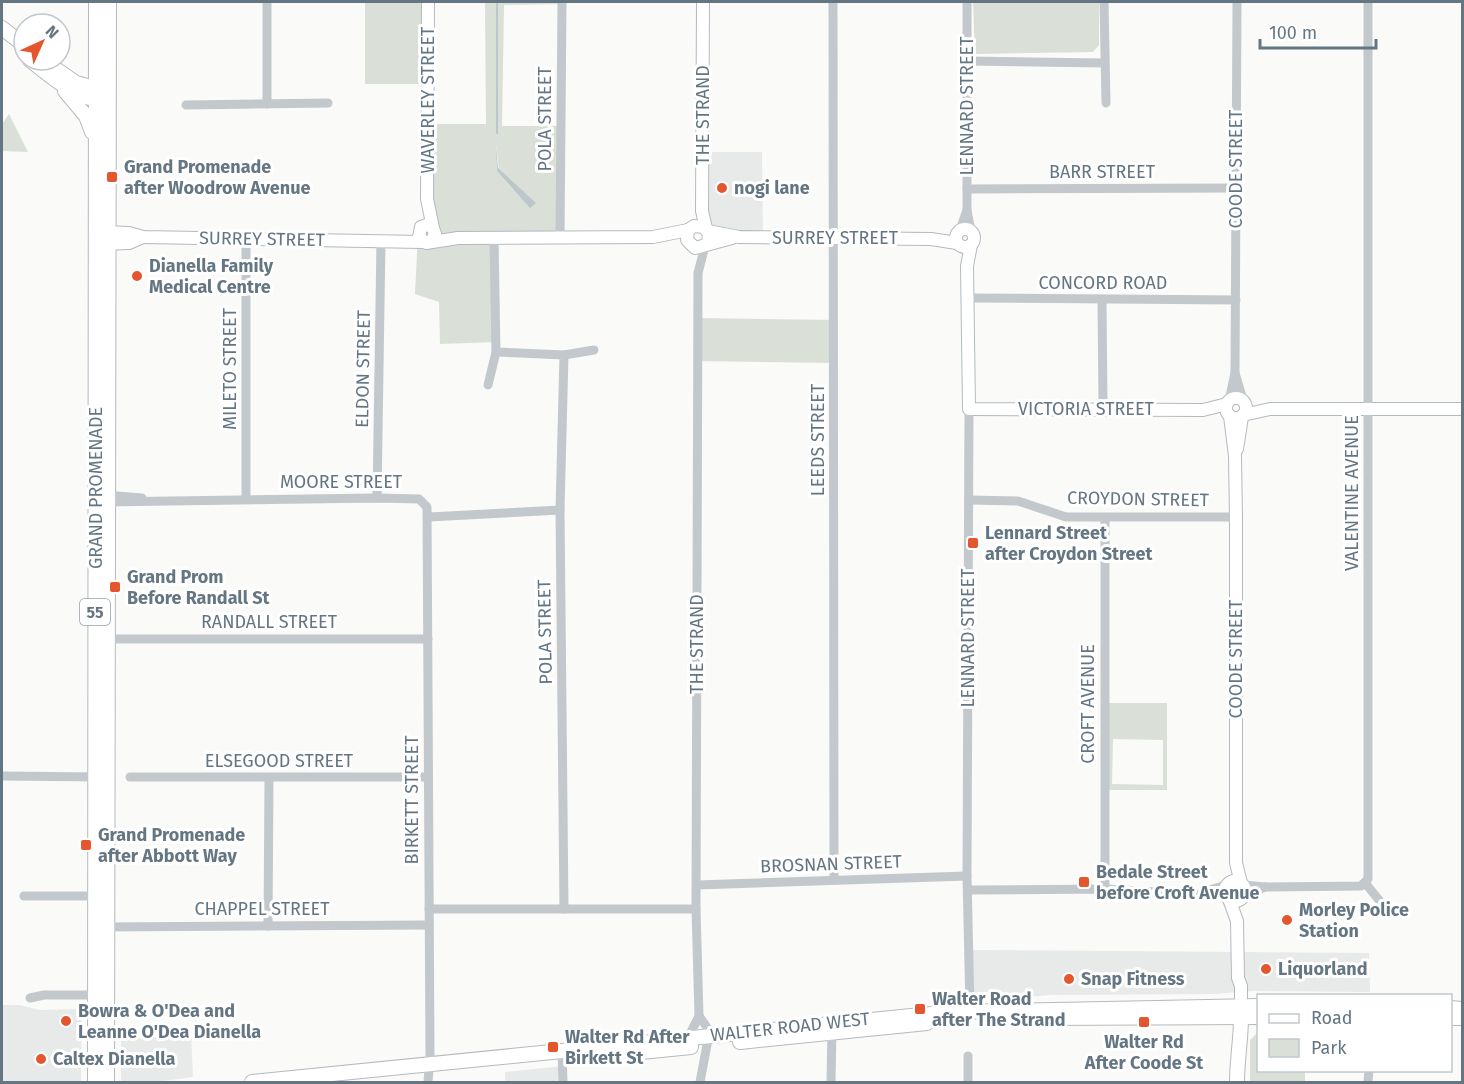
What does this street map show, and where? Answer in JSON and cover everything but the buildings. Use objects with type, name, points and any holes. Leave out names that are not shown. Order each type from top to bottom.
[{"type":"main road","name":"GRAND PROMENADE","points":[[96,2],[96,64],[103,95],[95,142],[102,238]]},
{"type":"main road","name":"GRAND PROMENADE","points":[[107,1083],[109,927],[102,777],[102,238],[103,95],[109,2]]},
{"type":"main road","points":[[63,72],[80,77],[96,64]]},
{"type":"main road","points":[[52,72],[67,89],[103,95]]},
{"type":"main road","points":[[52,72],[86,116],[95,142]]},
{"type":"main road","name":"GRAND PROMENADE","points":[[94,1083],[95,896],[110,639],[103,499]]},
{"type":"main road","name":"WALTER ROAD WEST","points":[[832,1027],[981,1018],[1237,1012],[1257,1006]]},
{"type":"main road","name":"WALTER ROAD WEST","points":[[344,1083],[562,1055],[688,1043],[970,1010],[1237,1012],[1257,1019]]},
{"type":"main road","name":"COODE STREET","points":[[1237,1012],[1242,1042],[1237,1059],[1237,1083]]},
{"type":"main road","name":"COODE STREET","points":[[1237,1012],[1233,1049],[1237,1059]]},
{"type":"main road","points":[[1242,1042],[1257,1020]]},
{"type":"main road","name":"WALTER ROAD WEST","points":[[258,1082],[428,1074]]},
{"type":"street","points":[[267,2],[267,104]]},
{"type":"street","name":"WAVERLEY STREET","points":[[427,233],[428,2]]},
{"type":"street","name":"POLA STREET","points":[[560,237],[562,2]]},
{"type":"street","name":"THE STRAND","points":[[688,1043],[699,1016],[696,909],[698,237],[696,2]]},
{"type":"street","name":"THE STRAND","points":[[698,237],[702,211],[703,2]]},
{"type":"street","name":"LEEDS STREET","points":[[833,2],[834,879]]},
{"type":"street","name":"LENNARD STREET","points":[[967,2],[967,210],[963,238],[969,298],[968,890],[970,1010]]},
{"type":"street","points":[[1104,2],[1106,103]]},
{"type":"street","name":"COODE STREET","points":[[1237,2],[1235,891],[1238,978],[1241,986],[1237,1012]]},
{"type":"street","name":"VALENTINE AVENUE","points":[[1366,884],[1368,2]]},
{"type":"street","points":[[968,61],[1104,63]]},
{"type":"street","points":[[186,105],[328,103]]},
{"type":"street","name":"BARR STREET","points":[[967,189],[1236,188]]},
{"type":"street","name":"SURREY STREET","points":[[102,238],[129,233],[143,237],[381,240],[427,233],[494,239],[560,237],[963,238]]},
{"type":"street","name":"MILETO STREET","points":[[246,239],[246,499]]},
{"type":"street","points":[[488,386],[496,352],[494,239]]},
{"type":"street","name":"ELDON STREET","points":[[377,498],[381,240]]},
{"type":"street","name":"CONCORD ROAD","points":[[969,298],[1236,300]]},
{"type":"street","points":[[1102,300],[1102,407]]},
{"type":"street","points":[[496,352],[564,355],[594,350]]},
{"type":"street","name":"POLA STREET","points":[[564,355],[560,510],[564,909]]},
{"type":"street","name":"VICTORIA STREET","points":[[969,409],[1102,407],[1203,410],[1210,413],[1236,409],[1462,409]]},
{"type":"street","name":"MOORE STREET","points":[[103,499],[419,499],[427,507],[429,517]]},
{"type":"street","name":"CROYDON STREET","points":[[969,500],[1018,501],[1066,517],[1105,519],[1236,517]]},
{"type":"street","points":[[429,517],[560,510]]},
{"type":"street","name":"BIRKETT STREET","points":[[428,1074],[429,517]]},
{"type":"street","name":"CROFT AVENUE","points":[[1105,519],[1105,889]]},
{"type":"street","name":"RANDALL STREET","points":[[110,639],[428,639]]},
{"type":"street","points":[[2,776],[102,777]]},
{"type":"street","name":"ELSEGOOD STREET","points":[[130,777],[428,777]]},
{"type":"street","points":[[268,926],[269,778]]},
{"type":"street","name":"BROSNAN STREET","points":[[697,885],[968,876]]},
{"type":"street","points":[[968,890],[1105,889],[1203,892],[1265,887],[1366,884],[1379,900]]},
{"type":"street","points":[[24,896],[95,896]]},
{"type":"street","points":[[429,909],[696,909]]},
{"type":"street","name":"CHAPPEL STREET","points":[[95,927],[429,925]]},
{"type":"street","points":[[30,998],[44,995],[95,994]]},
{"type":"street","points":[[699,1016],[710,1040],[700,1071]]},
{"type":"street","points":[[831,1083],[832,1027]]},
{"type":"street","points":[[688,1043],[697,1059],[700,1083]]},
{"type":"street","points":[[562,1055],[563,1083]]},
{"type":"street","points":[[968,1056],[968,1083]]},
{"type":"shaded area","points":[[495,137],[498,168],[536,203],[530,208],[497,171]]},
{"type":"shaded area","points":[[697,152],[762,152],[763,237],[698,225]]},
{"type":"shaded area","points":[[969,950],[1369,953],[1370,992],[1253,991],[1214,994],[1051,995],[969,1002]]},
{"type":"shaded area","points":[[2,1005],[20,1005],[39,1010],[82,1009],[81,1082],[2,1082]]},
{"type":"shaded area","points":[[191,1033],[193,1077],[156,1082],[121,1082],[121,1040]]},
{"type":"shaded area","points":[[563,1066],[559,1082],[505,1082],[505,1072]]},
{"type":"green space","points":[[365,2],[428,2],[428,84],[365,84]]},
{"type":"green space","points":[[485,2],[562,2],[562,4],[504,5],[502,126],[563,126],[560,237],[494,239],[496,342],[440,344],[439,302],[415,294],[418,233],[426,243],[434,220],[428,124],[486,124]],"holes":[[[495,137],[499,170],[535,203],[530,207],[497,171]]]},
{"type":"green space","points":[[973,2],[1099,2],[1099,45],[1093,52],[975,54]]},
{"type":"green space","points":[[9,114],[28,152],[2,151],[2,124]]},
{"type":"green space","points":[[698,318],[835,320],[834,363],[698,361]]},
{"type":"green space","points":[[1107,703],[1167,703],[1167,790],[1108,790]],"holes":[[[1113,739],[1163,740],[1163,785],[1112,784]]]},
{"type":"green space","points":[[1257,1033],[1257,1072],[1305,1072],[1305,1082],[1250,1082],[1250,1040]]},
{"type":"waterway","points":[[497,2],[497,133]]},
{"type":"place","name":"Grand Promenade after Woodrow Avenue","points":[[112,177]]},
{"type":"place","name":"nogi lane","points":[[722,188]]},
{"type":"place","name":"Dianella Family Medical Centre","points":[[137,276]]},
{"type":"place","name":"Lennard Street after Croydon Street","points":[[973,543]]},
{"type":"place","name":"Grand Prom Before Randall St","points":[[115,587]]},
{"type":"place","name":"Grand Promenade after Abbott Way","points":[[86,845]]},
{"type":"place","name":"Bedale Street before Croft Avenue","points":[[1084,882]]},
{"type":"place","name":"Morley Police Station","points":[[1287,920]]},
{"type":"place","name":"Liquorland","points":[[1266,969]]},
{"type":"place","name":"Snap Fitness","points":[[1069,979]]},
{"type":"place","name":"Walter Road after The Strand","points":[[920,1009]]},
{"type":"place","name":"Bowra & O'Dea and Leanne O'Dea Dianella","points":[[66,1021]]},
{"type":"place","name":"Walter Rd After Coode St","points":[[1144,1022]]},
{"type":"place","name":"Walter Rd After Birkett St","points":[[553,1047]]},
{"type":"place","name":"Caltex Dianella","points":[[41,1059]]}]
